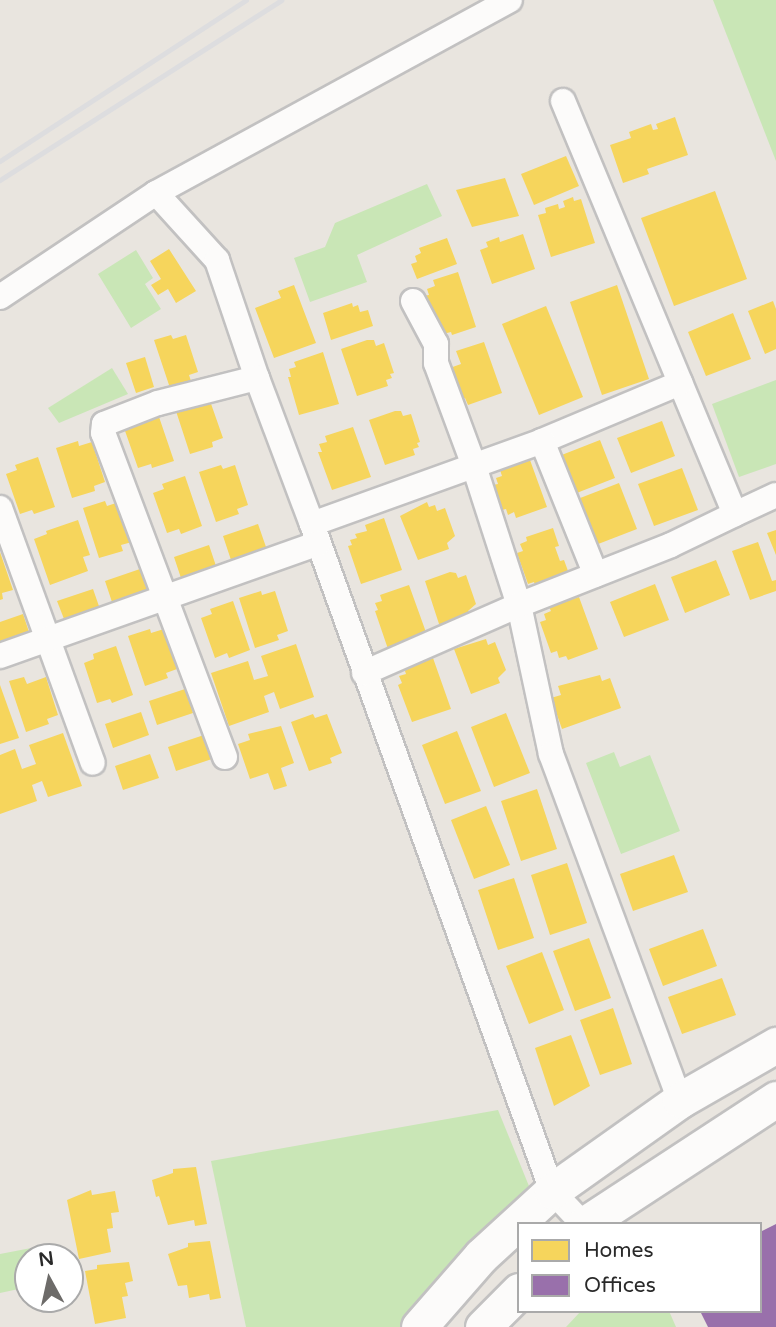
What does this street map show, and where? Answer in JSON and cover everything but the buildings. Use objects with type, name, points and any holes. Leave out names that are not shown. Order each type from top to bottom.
[{"type":"main road","points":[[518,1222],[552,1191],[680,1100],[776,1045]]},
{"type":"main road","points":[[587,1222],[776,1099]]},
{"type":"main road","points":[[419,1327],[481,1256],[517,1223]]},
{"type":"main road","points":[[483,1327],[517,1293]]},
{"type":"street","points":[[0,297],[156,193],[510,0]]},
{"type":"street","points":[[563,101],[735,514]]},
{"type":"street","points":[[156,193],[217,260],[257,378],[316,534],[552,1191],[582,1222]]},
{"type":"street","points":[[413,301],[436,344],[436,363],[474,466],[519,605],[551,754],[680,1100]]},
{"type":"street","points":[[225,757],[167,597],[103,433],[104,424],[158,403],[257,378]]},
{"type":"street","points":[[0,656],[167,597],[474,466],[542,441],[681,383]]},
{"type":"street","points":[[542,441],[596,575]]},
{"type":"street","points":[[364,673],[519,605],[671,545],[776,495]]},
{"type":"street","points":[[0,508],[93,763]]},
{"type":"green space","points":[[713,0],[776,0],[776,161]]},
{"type":"green space","points":[[427,184],[442,216],[357,255],[367,282],[310,302],[294,258],[325,247],[335,223]]},
{"type":"green space","points":[[136,250],[153,278],[145,284],[161,309],[131,328],[98,274]]},
{"type":"green space","points":[[112,368],[128,394],[59,423],[48,408]]},
{"type":"green space","points":[[776,380],[776,464],[739,477],[712,404]]},
{"type":"green space","points":[[614,752],[620,767],[650,755],[680,831],[621,854],[586,763]]},
{"type":"green space","points":[[498,1110],[531,1191],[404,1327],[246,1327],[211,1161]]},
{"type":"green space","points":[[14,1251],[14,1290],[0,1293],[0,1254]]},
{"type":"green space","points":[[579,1313],[670,1313],[676,1327],[566,1327]]},
{"type":"railway","points":[[0,161],[246,0]]},
{"type":"railway","points":[[0,180],[281,0]]}]
